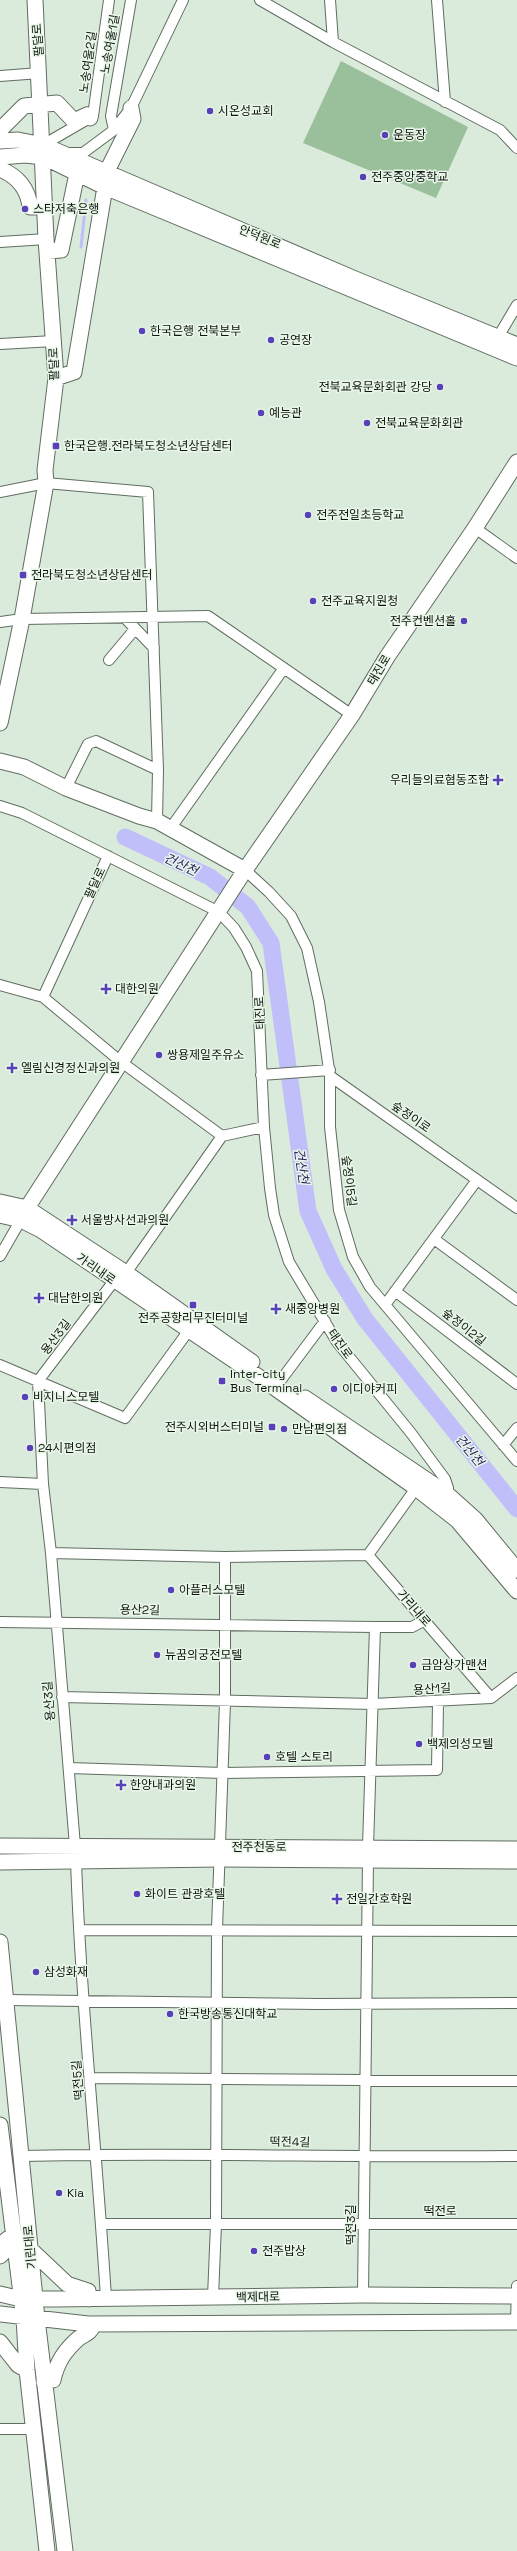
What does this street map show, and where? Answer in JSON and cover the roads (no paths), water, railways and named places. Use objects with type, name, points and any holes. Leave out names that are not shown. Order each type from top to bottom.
[{"type":"street","name":"팔달로","points":[[0,723],[22,619],[46,483],[45,470],[56,378],[47,245],[40,73],[34,0]]},
{"type":"street","name":"노송여울2길","points":[[109,0],[96,102],[106,106],[114,93]]},
{"type":"street","name":"노송여울1길","points":[[114,130],[111,116],[114,93],[131,0]]},
{"type":"street","points":[[0,242],[47,245],[61,250],[80,163],[114,130],[131,108],[183,0]]},
{"type":"street","points":[[260,0],[333,42],[500,130],[517,148]]},
{"type":"street","points":[[330,0],[333,42]]},
{"type":"street","points":[[437,0],[445,102]]},
{"type":"street","points":[[0,76],[40,73]]},
{"type":"street","points":[[0,157],[25,155],[43,151],[90,118],[96,102]]},
{"type":"street","points":[[0,136],[24,106],[57,103],[74,121],[87,115],[90,118]]},
{"type":"street","points":[[56,378],[74,372],[106,180],[133,119],[131,108]]},
{"type":"street","name":"안덕원로","points":[[0,136],[18,140],[43,151],[80,163]]},
{"type":"street","name":"안덕원로","points":[[43,151],[61,154],[80,163],[106,180],[517,358]]},
{"type":"street","points":[[0,169],[14,175],[24,187],[30,207],[45,206]]},
{"type":"street","name":"안덕원로","points":[[106,180],[517,345]]},
{"type":"street","points":[[498,337],[517,305]]},
{"type":"street","points":[[0,344],[54,341]]},
{"type":"street","name":"태진로","points":[[222,908],[243,874],[352,715],[387,657],[475,528],[517,462]]},
{"type":"street","points":[[0,492],[46,483],[148,492],[158,770],[157,821]]},
{"type":"street","points":[[475,528],[517,558]]},
{"type":"street","points":[[0,622],[22,619],[208,616],[352,715]]},
{"type":"street","points":[[125,618],[154,648]]},
{"type":"street","points":[[109,660],[135,629]]},
{"type":"street","points":[[170,828],[284,668]]},
{"type":"street","points":[[66,788],[88,744],[96,741],[158,770]]},
{"type":"street","points":[[0,761],[24,767],[66,788],[139,816],[157,821],[243,874]]},
{"type":"street","name":"팔달로","points":[[0,806],[22,813],[108,856],[43,997]]},
{"type":"street","name":"태진로","points":[[108,856],[222,908],[238,934],[257,971],[265,1075],[264,1127],[274,1215],[281,1239],[299,1282],[337,1342],[411,1432],[446,1479],[448,1488],[446,1493]]},
{"type":"street","name":"숲정이5길","points":[[243,874],[269,892],[291,916],[307,948],[319,1002],[330,1073],[330,1127],[339,1210],[353,1257],[370,1287],[517,1461]]},
{"type":"street","points":[[0,1256],[24,1214],[120,1061],[222,908]]},
{"type":"street","points":[[0,985],[43,997],[120,1061],[222,1136],[264,1127]]},
{"type":"street","points":[[265,1075],[316,1070],[330,1073]]},
{"type":"street","name":"숲정이로","points":[[330,1073],[516,1207]]},
{"type":"street","name":"가리내로","points":[[120,1277],[222,1136]]},
{"type":"street","points":[[385,1305],[477,1180]]},
{"type":"street","name":"가리내로","points":[[0,1202],[24,1214],[120,1277],[420,1483],[457,1520],[517,1591]]},
{"type":"street","name":"가리내로","points":[[0,1215],[24,1214]]},
{"type":"street","points":[[434,1239],[517,1300]]},
{"type":"street","name":"용산3길","points":[[76,1853],[55,1622],[51,1553],[43,1484],[38,1381],[120,1277]]},
{"type":"street","name":"숲정이2길","points":[[395,1291],[517,1384]]},
{"type":"street","points":[[277,1384],[325,1321]]},
{"type":"street","points":[[0,1366],[125,1418],[192,1326]]},
{"type":"street","points":[[503,1445],[517,1428]]},
{"type":"street","points":[[0,1482],[43,1484]]},
{"type":"street","points":[[51,1553],[139,1557],[368,1555],[420,1483]]},
{"type":"street","name":"가리내로","points":[[420,1483],[446,1493],[475,1519],[517,1570]]},
{"type":"street","name":"가리내로","points":[[368,1555],[491,1698]]},
{"type":"street","points":[[213,2297],[216,2224],[214,2154],[218,2002],[217,1930],[225,1702],[225,1557]]},
{"type":"street","points":[[368,1854],[372,1772],[375,1627],[412,1627],[425,1620]]},
{"type":"street","points":[[0,1622],[55,1622]]},
{"type":"street","name":"용산2길","points":[[55,1622],[375,1627]]},
{"type":"street","points":[[491,1698],[517,1678]]},
{"type":"street","points":[[62,1697],[225,1702]]},
{"type":"street","name":"용산1길","points":[[225,1702],[373,1704],[438,1703],[491,1698]]},
{"type":"street","points":[[68,1768],[223,1773],[437,1770],[438,1703]]},
{"type":"street","points":[[482,1848],[483,1842],[517,1842]]},
{"type":"street","name":"전주천동로","points":[[0,1846],[76,1853],[368,1854],[517,1861]]},
{"type":"street","name":"전주천동로","points":[[368,1854],[482,1848],[517,1849]]},
{"type":"street","name":"전주천동로","points":[[0,1862],[76,1853]]},
{"type":"street","name":"떡전5길","points":[[76,1853],[83,1999],[97,2154],[106,2298]]},
{"type":"street","name":"떡전3길","points":[[364,2295],[367,2080],[365,2003],[368,1854]]},
{"type":"street","points":[[79,1930],[517,1931]]},
{"type":"street","name":"기린대로","points":[[0,1942],[7,2000],[30,2249],[28,2299]]},
{"type":"street","points":[[7,2000],[83,1999],[319,2004],[517,2003]]},
{"type":"street","points":[[91,2078],[517,2081]]},
{"type":"street","name":"기린대로","points":[[0,2125],[13,2235],[28,2299],[44,2382],[65,2551]]},
{"type":"street","name":"떡전4길","points":[[22,2156],[97,2154],[365,2156]]},
{"type":"street","points":[[365,2156],[401,2158],[517,2156]]},
{"type":"street","points":[[102,2224],[364,2224]]},
{"type":"street","name":"떡전로","points":[[364,2224],[517,2224]]},
{"type":"street","points":[[0,2256],[4,2252],[4,2242],[13,2235]]},
{"type":"street","points":[[30,2249],[67,2284],[88,2291],[89,2299]]},
{"type":"street","points":[[0,2314],[31,2319],[94,2324],[517,2322],[517,2286]]},
{"type":"street","name":"백제대로","points":[[0,2294],[28,2299],[364,2295],[517,2296]]},
{"type":"street","name":"기린대로","points":[[31,2319],[28,2370],[47,2551]]},
{"type":"street","points":[[44,2382],[53,2380],[61,2356],[72,2344],[90,2333],[94,2324]]},
{"type":"street","points":[[0,2342],[18,2365],[28,2370]]},
{"type":"street","points":[[0,2429],[34,2429]]},
{"type":"waterway","points":[[81,247],[86,200]]},
{"type":"waterway","name":"건산천","points":[[125,837],[210,877],[248,907],[271,943],[308,1211],[334,1269],[365,1319],[517,1509]]},
{"type":"place","name":"시온성교회","points":[[210,111]]},
{"type":"place","name":"운동장","points":[[385,135]]},
{"type":"place","name":"전주중앙중학교","points":[[363,177]]},
{"type":"place","name":"스타저축은행","points":[[25,209]]},
{"type":"place","name":"한국은행 전북본부","points":[[142,331]]},
{"type":"place","name":"공연장","points":[[271,340]]},
{"type":"place","name":"전북교육문화회관 강당","points":[[440,387]]},
{"type":"place","name":"예능관","points":[[261,413]]},
{"type":"place","name":"전북교육문화회관","points":[[367,423]]},
{"type":"place","name":"한국은행.전라북도청소년상담센터","points":[[56,446]]},
{"type":"place","name":"전주전일초등학교","points":[[308,515]]},
{"type":"place","name":"전라북도청소년상담센터","points":[[23,575]]},
{"type":"place","name":"전주교육지원청","points":[[313,601]]},
{"type":"place","name":"전주컨벤션홀","points":[[464,621]]},
{"type":"place","name":"우리들의료협동조합","points":[[498,780]]},
{"type":"place","name":"대한의원","points":[[106,989]]},
{"type":"place","name":"쌍용제일주유소","points":[[159,1055]]},
{"type":"place","name":"엘림신경정신과의원","points":[[12,1068]]},
{"type":"place","name":"서울방사선과의원","points":[[72,1220]]},
{"type":"place","name":"대남한의원","points":[[39,1298]]},
{"type":"place","name":"전주공항리무진터미널","points":[[193,1305]]},
{"type":"place","name":"새중앙병원","points":[[276,1309]]},
{"type":"place","name":"Inter-city Bus Terminal","points":[[222,1381]]},
{"type":"place","name":"이디야커피","points":[[334,1389]]},
{"type":"place","name":"비지니스모텔","points":[[25,1397]]},
{"type":"place","name":"전주시외버스터미널","points":[[272,1427]]},
{"type":"place","name":"만남편의점","points":[[284,1429]]},
{"type":"place","name":"24시편의점","points":[[30,1448]]},
{"type":"place","name":"아플러스모텔","points":[[171,1590]]},
{"type":"place","name":"뉴꿈의궁전모텔","points":[[157,1655]]},
{"type":"place","name":"금암상가맨션","points":[[413,1665]]},
{"type":"place","name":"백제의성모텔","points":[[419,1744]]},
{"type":"place","name":"호텔 스토리","points":[[267,1757]]},
{"type":"place","name":"한양내과의원","points":[[121,1785]]},
{"type":"place","name":"화이트 관광호텔","points":[[137,1894]]},
{"type":"place","name":"전일간호학원","points":[[337,1899]]},
{"type":"place","name":"삼성화재","points":[[36,1972]]},
{"type":"place","name":"한국방송통신대학교","points":[[170,2014]]},
{"type":"place","name":"Kia","points":[[59,2193]]},
{"type":"place","name":"전주밥상","points":[[254,2251]]}]
